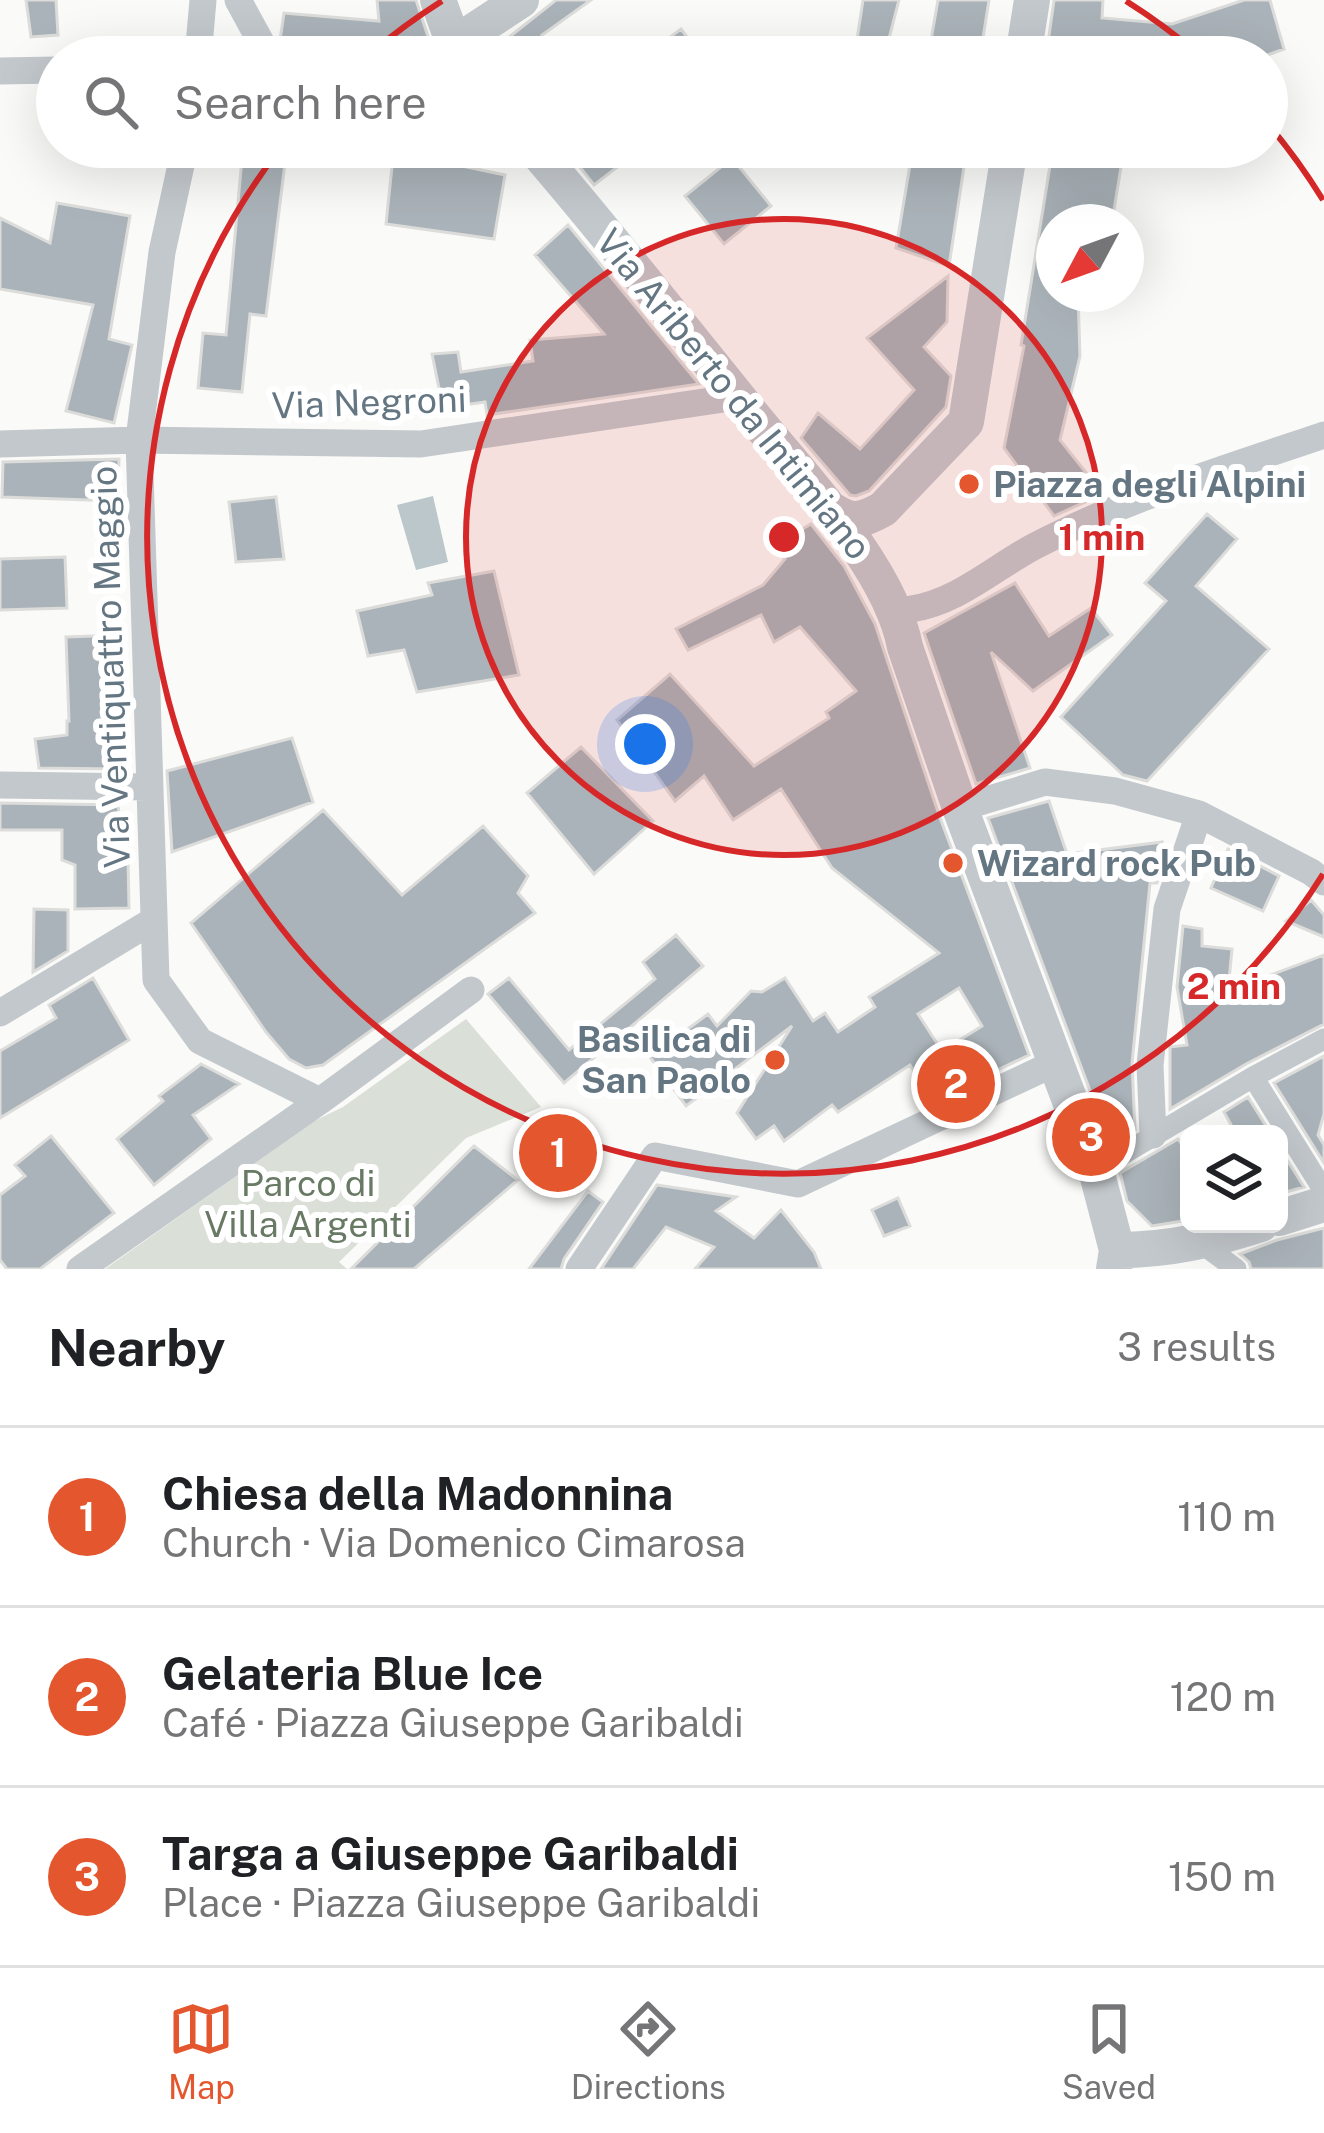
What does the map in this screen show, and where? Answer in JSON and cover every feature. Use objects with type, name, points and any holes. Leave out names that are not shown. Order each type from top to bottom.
[{"type":"street","points":[[200,36],[203,0]]},
{"type":"street","points":[[238,0],[257,36]]},
{"type":"street","points":[[438,0],[452,36]]},
{"type":"street","points":[[477,36],[521,0]]},
{"type":"street","points":[[1026,36],[1031,0]]},
{"type":"street","points":[[0,71],[36,70]]},
{"type":"street","name":"Via Ventiquattro Maggio","points":[[180,168],[162,252],[139,440],[156,980],[200,1041],[320,1101]]},
{"type":"street","name":"Via Ariberto da Intimiano","points":[[551,168],[872,566],[902,628],[960,808],[1096,1171],[1116,1259]]},
{"type":"street","points":[[872,566],[869,526],[966,422],[1007,168]]},
{"type":"street","name":"Via Negroni","points":[[0,445],[139,440],[421,444],[737,397]]},
{"type":"street","points":[[911,609],[927,607],[1035,546],[1147,496],[1324,435]]},
{"type":"street","points":[[824,505],[854,520],[883,509]]},
{"type":"street","points":[[960,808],[1045,782],[1115,791],[1199,814],[1324,882]]},
{"type":"street","points":[[0,785],[150,787]]},
{"type":"street","points":[[1154,1136],[1150,1065],[1167,908],[1199,814]]},
{"type":"street","points":[[0,1013],[154,920]]},
{"type":"street","points":[[80,1269],[471,990]]},
{"type":"street","points":[[1096,1171],[1324,1039]]},
{"type":"street","points":[[579,1269],[656,1156],[798,1184],[1057,1062]]},
{"type":"street","points":[[1252,1077],[1324,1191]]},
{"type":"street","points":[[1288,1215],[1324,1204]]},
{"type":"street","points":[[1116,1259],[1233,1233]]},
{"type":"street","points":[[1201,1243],[1236,1269]]},
{"type":"green space","name":"Parco di Villa Argenti","points":[[466,1019],[541,1107],[466,1138],[339,1262],[347,1269],[105,1269],[314,1121],[343,1107]]},
{"type":"shaded area","points":[[433,496],[448,562],[416,570],[397,505]]},
{"type":"building","points":[[26,0],[56,0],[58,35],[31,37]]},
{"type":"building","points":[[377,0],[416,0],[428,36],[281,36],[284,13],[379,21]]},
{"type":"building","points":[[556,0],[591,0],[543,36],[511,36]]},
{"type":"building","points":[[863,0],[899,0],[890,36],[858,36]]},
{"type":"building","points":[[938,0],[989,0],[983,36],[932,36]]},
{"type":"building","points":[[1054,0],[1103,0],[1102,18],[1172,24],[1244,0],[1270,0],[1280,36],[1049,36]]},
{"type":"building","points":[[241,168],[284,168],[266,316],[250,314],[242,392],[198,388],[203,333],[226,335]]},
{"type":"building","points":[[392,168],[472,168],[505,175],[494,239],[386,224]]},
{"type":"building","points":[[581,168],[616,168],[594,185]]},
{"type":"building","points":[[720,168],[740,168],[771,206],[724,244],[685,196]]},
{"type":"building","points":[[909,168],[964,168],[949,266],[896,248]]},
{"type":"building","points":[[1050,168],[1121,168],[1115,204],[1044,204]]},
{"type":"building","points":[[57,203],[130,216],[109,339],[132,345],[114,423],[66,411],[93,305],[0,289],[0,218],[50,243]]},
{"type":"building","points":[[568,225],[699,384],[487,415],[485,402],[443,408],[432,354],[458,352],[461,372],[533,361],[530,340],[604,334],[535,255]]},
{"type":"building","points":[[1036,252],[1036,312],[1079,312],[1080,356],[1060,440],[1103,494],[1054,516],[1004,448]]},
{"type":"building","points":[[948,276],[947,322],[924,347],[951,376],[946,407],[869,491],[850,495],[801,438],[818,413],[860,449],[914,390],[867,338]]},
{"type":"building","points":[[119,459],[118,501],[2,497],[3,462]]},
{"type":"building","points":[[276,497],[284,559],[236,562],[229,502]]},
{"type":"building","points":[[1207,514],[1237,539],[1196,586],[1269,649],[1147,781],[1123,775],[1061,717],[1166,601],[1145,583]]},
{"type":"building","points":[[811,524],[844,566],[875,624],[939,815],[1029,1055],[933,1101],[910,1065],[838,1112],[832,1105],[784,1141],[774,1126],[756,1139],[737,1113],[792,1026],[686,1106],[650,1057],[708,1014],[717,1026],[751,991],[762,992],[785,978],[813,1021],[825,1013],[838,1032],[875,1007],[869,997],[939,953],[832,868],[781,789],[733,820],[704,776],[675,801],[617,720],[670,674],[754,766],[829,718],[826,712],[856,691],[800,627],[774,642],[761,615],[688,650],[676,629],[763,585],[785,559],[774,545]],"holes":[[[959,988],[982,1026],[942,1051],[918,1014]]]},
{"type":"building","points":[[65,557],[67,608],[0,610],[0,559]]},
{"type":"building","points":[[494,571],[519,675],[417,692],[404,650],[368,656],[357,611],[432,595],[428,583]]},
{"type":"building","points":[[1015,583],[1049,636],[1091,608],[1112,635],[1033,691],[991,652],[1030,768],[976,784],[924,633]]},
{"type":"building","points":[[121,635],[124,708],[116,708],[118,769],[39,768],[35,739],[67,735],[66,637]]},
{"type":"building","points":[[292,738],[313,802],[172,852],[167,771]]},
{"type":"building","points":[[581,747],[653,821],[594,874],[527,793]]},
{"type":"building","points":[[1049,801],[1067,854],[1162,842],[1162,869],[1157,883],[1150,883],[1132,1063],[1135,1130],[1110,1144],[988,818]]},
{"type":"building","points":[[0,803],[118,805],[119,813],[127,813],[129,908],[75,909],[75,865],[62,860],[62,830],[0,830]]},
{"type":"building","points":[[323,810],[402,895],[483,826],[528,876],[518,893],[535,913],[323,1065],[306,1068],[289,1059],[266,1032],[191,923]]},
{"type":"building","points":[[1228,849],[1279,876],[1263,911],[1211,888]]},
{"type":"building","points":[[1311,900],[1324,915],[1324,937],[1286,921]]},
{"type":"building","points":[[34,909],[68,910],[68,951],[33,972]]},
{"type":"building","points":[[1183,926],[1202,929],[1202,946],[1232,949],[1228,991],[1324,955],[1324,1024],[1170,1109],[1170,1047],[1187,1045],[1177,987]]},
{"type":"building","points":[[676,935],[703,966],[564,1083],[488,994],[509,978],[569,1050],[655,979],[643,962]]},
{"type":"building","points":[[93,978],[129,1040],[0,1118],[0,1051],[56,1018],[49,1005]]},
{"type":"building","points":[[1324,1056],[1324,1114],[1318,1135],[1324,1145],[1324,1163],[1274,1083]]},
{"type":"building","points":[[201,1064],[239,1084],[193,1115],[211,1139],[154,1185],[117,1139],[163,1101],[159,1096]]},
{"type":"building","points":[[1248,1097],[1265,1125],[1231,1125],[1224,1112]]},
{"type":"building","points":[[541,1131],[584,1143],[575,1176],[532,1163]]},
{"type":"building","points":[[51,1136],[114,1213],[40,1269],[7,1269],[0,1260],[0,1195],[25,1176],[15,1165]]},
{"type":"building","points":[[1178,1139],[1180,1221],[1152,1226],[1127,1201],[1120,1173]]},
{"type":"building","points":[[474,1146],[518,1180],[414,1269],[351,1269]]},
{"type":"building","points":[[1288,1161],[1304,1187],[1288,1191]]},
{"type":"building","points":[[657,1185],[736,1197],[716,1211],[754,1238],[781,1210],[814,1252],[821,1269],[695,1269],[714,1247],[666,1227],[633,1269],[601,1269]]},
{"type":"building","points":[[588,1191],[603,1202],[561,1269],[529,1269]]},
{"type":"building","points":[[898,1198],[910,1226],[884,1236],[872,1210]]},
{"type":"building","points":[[1324,1228],[1324,1269],[1251,1269],[1240,1254],[1277,1240]]},
{"type":"place","name":"Piazza degli Alpini","points":[[969,484]]},
{"type":"place","name":"Wizard rock Pub","points":[[953,863]]},
{"type":"place","name":"Basilica di San Paolo","points":[[775,1060]]},
{"type":"place","name":"Gelateria Blue Ice","points":[[956,1084]]},
{"type":"place","name":"Targa a Giuseppe Garibaldi","points":[[1091,1137]]},
{"type":"place","name":"Chiesa della Madonnina","points":[[558,1153]]}]
